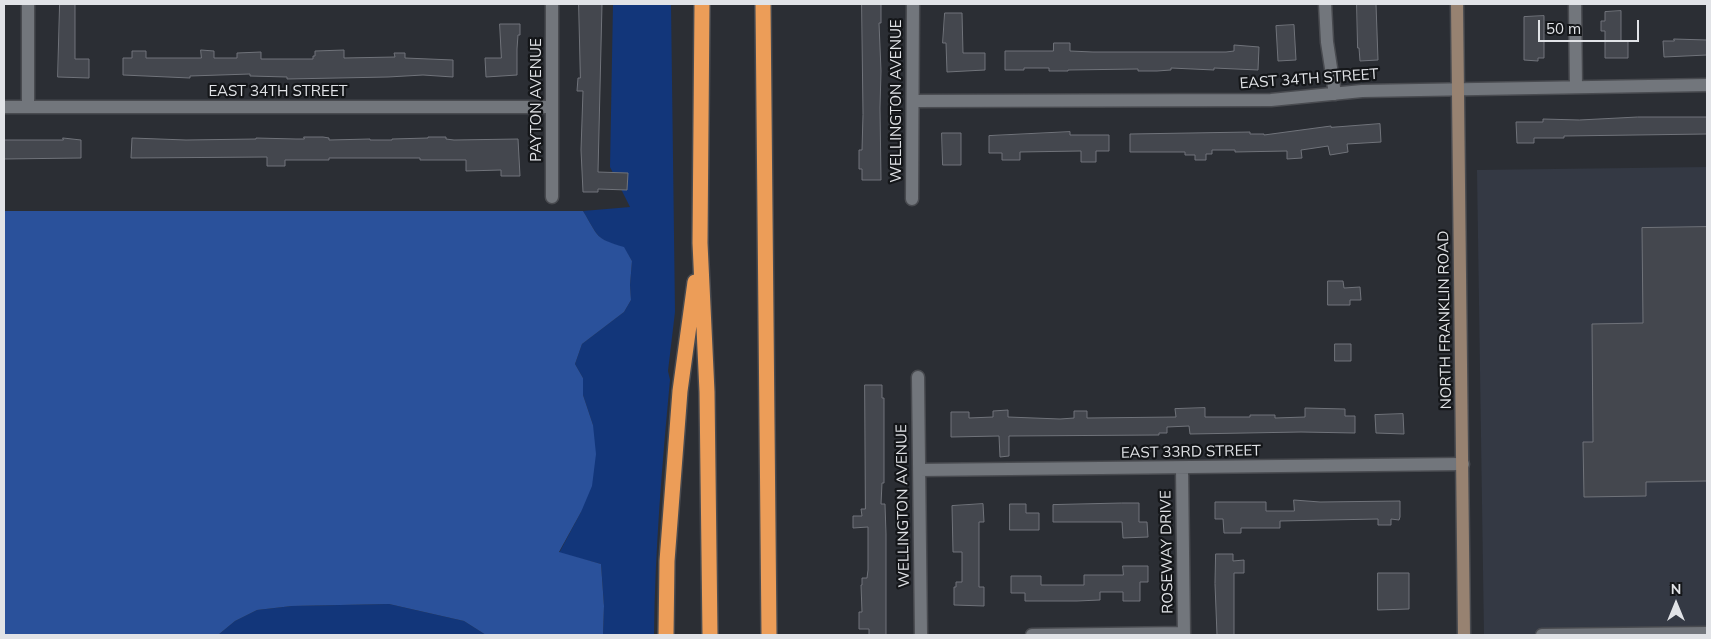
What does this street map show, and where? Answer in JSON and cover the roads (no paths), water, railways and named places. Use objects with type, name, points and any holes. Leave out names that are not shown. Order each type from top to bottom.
[{"type":"highway","points":[[702,4],[700,243],[707,392],[710,635]]},
{"type":"highway","points":[[764,4],[769,635]]},
{"type":"highway","points":[[666,635],[667,562],[680,391],[700,243]]},
{"type":"main road","name":"NORTH FRANKLIN ROAD","points":[[1457,4],[1464,635]]},
{"type":"street","points":[[28,4],[28,107]]},
{"type":"street","name":"PAYTON AVENUE","points":[[552,4],[552,196]]},
{"type":"street","name":"WELLINGTON AVENUE","points":[[912,198],[913,4]]},
{"type":"street","points":[[1325,4],[1327,42],[1335,94]]},
{"type":"street","points":[[1575,4],[1576,88]]},
{"type":"street","name":"EAST 34TH STREET","points":[[913,101],[1271,100],[1362,91],[1707,86]]},
{"type":"street","name":"EAST 34TH STREET","points":[[4,108],[552,107]]},
{"type":"street","name":"WELLINGTON AVENUE","points":[[918,377],[921,635]]},
{"type":"street","name":"EAST 33RD STREET","points":[[919,470],[1463,464]]},
{"type":"street","name":"ROSEWAY DRIVE","points":[[1182,468],[1184,634]]},
{"type":"street","points":[[1542,635],[1707,633]]},
{"type":"street","points":[[1032,635],[1184,634]]}]
